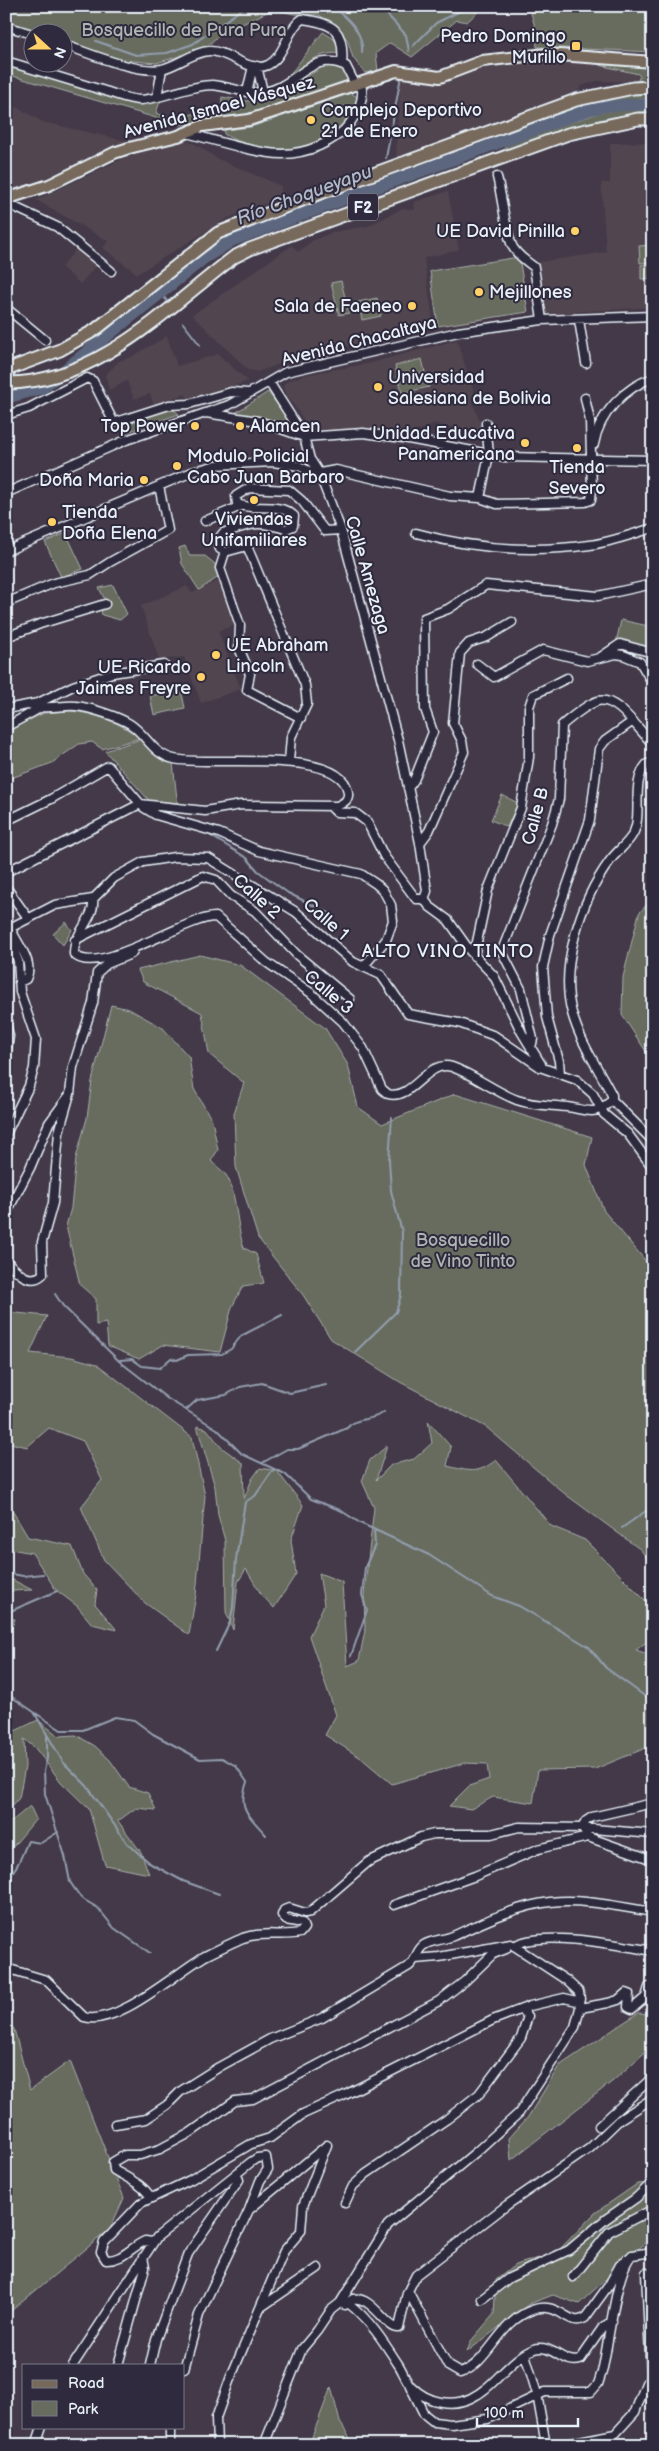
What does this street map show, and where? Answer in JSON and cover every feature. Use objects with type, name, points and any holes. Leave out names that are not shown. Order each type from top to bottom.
[{"type":"highway","name":"F2","points":[[6,370],[60,350],[95,330],[218,233],[568,102],[601,94],[653,87]]},
{"type":"highway","name":"F2","points":[[6,383],[50,377],[102,356],[132,337],[234,257],[250,249],[568,134],[638,119],[653,119]]},
{"type":"main road","name":"Avenida Ismael Vásquez","points":[[7,199],[49,186],[114,153],[202,126],[249,120],[396,71],[440,76],[482,61],[546,54],[653,62]]},
{"type":"street","points":[[72,47],[137,68],[162,69],[209,51],[224,54],[255,66],[272,62],[302,19],[323,22],[335,29],[342,41],[342,64]]},
{"type":"street","points":[[6,26],[22,31]]},
{"type":"street","points":[[6,61],[135,100],[203,86],[232,88],[247,92],[275,90],[286,85],[318,62],[333,61],[349,69],[363,90],[360,106],[346,128],[330,140],[306,150],[281,154],[184,132]]},
{"type":"street","points":[[255,66],[263,92]]},
{"type":"street","points":[[247,92],[255,66]]},
{"type":"street","points":[[157,97],[162,69]]},
{"type":"street","points":[[497,177],[502,194],[509,240],[514,249],[534,267],[542,320]]},
{"type":"street","points":[[7,199],[8,204],[57,226],[112,271]]},
{"type":"street","points":[[8,312],[45,340]]},
{"type":"street","name":"Avenida Chacaltaya","points":[[6,493],[126,440],[229,405],[286,372],[458,332],[542,320],[653,316]]},
{"type":"street","points":[[579,320],[586,363]]},
{"type":"street","points":[[6,415],[29,408],[87,378],[93,381],[113,421],[116,422],[169,405],[189,404],[231,392],[249,394]]},
{"type":"street","points":[[592,459],[596,432],[625,392],[638,383],[653,378]]},
{"type":"street","name":"Calle Amezaga","points":[[269,382],[304,437],[310,459],[320,473],[341,530],[395,729],[420,843],[427,891],[424,899]]},
{"type":"street","points":[[6,551],[209,466],[232,463],[273,462],[299,466],[315,474],[336,470],[450,496],[480,498],[498,504],[580,503],[591,500],[592,459],[590,421],[585,398]]},
{"type":"street","points":[[204,413],[264,422],[304,437],[363,433],[403,438],[489,455],[592,459],[651,458]]},
{"type":"street","points":[[480,498],[489,455],[486,423]]},
{"type":"street","points":[[6,603],[54,583],[90,575],[168,530],[159,486]]},
{"type":"street","points":[[241,506],[235,500],[236,496],[243,489],[284,488],[298,497],[325,531],[341,530]]},
{"type":"street","points":[[205,521],[241,506],[281,508],[294,516],[295,523],[289,529],[262,522],[223,533],[218,538],[217,544],[225,552]]},
{"type":"street","points":[[416,533],[469,546],[544,549],[592,545],[653,528]]},
{"type":"street","points":[[225,552],[247,546],[305,685],[307,704],[291,736],[288,761]]},
{"type":"street","points":[[225,552],[220,568],[240,624],[239,648],[250,674],[248,690],[301,718]]},
{"type":"street","points":[[408,788],[413,784],[433,732],[425,709],[424,618],[448,609],[486,585],[598,596],[653,584]]},
{"type":"street","points":[[6,637],[40,624],[105,604]]},
{"type":"street","points":[[420,843],[429,831],[464,752],[462,742],[452,723],[460,654],[469,643],[487,637],[512,622]]},
{"type":"street","points":[[598,660],[604,653],[620,644],[653,653]]},
{"type":"street","points":[[477,664],[494,678],[543,650],[562,653],[583,660],[598,660],[616,654],[637,660],[653,684]]},
{"type":"street","points":[[6,727],[73,686],[112,673],[164,665]]},
{"type":"street","points":[[474,956],[488,890],[521,808],[529,758],[528,719],[530,700],[533,695],[566,678]]},
{"type":"street","name":"Calle B","points":[[531,1048],[533,1039],[521,989],[503,954],[503,948],[552,824],[559,799],[562,725],[598,700],[616,705],[632,721]]},
{"type":"street","points":[[6,709],[40,705],[79,706],[129,724],[158,753],[171,758],[188,762],[288,761],[325,768],[339,778],[348,791],[347,800],[341,804],[330,806],[241,804],[205,810],[140,804],[6,872]]},
{"type":"street","points":[[560,1074],[559,1061],[548,1017],[543,979],[545,954],[590,820],[599,749],[605,741],[632,721],[653,744]]},
{"type":"street","points":[[653,764],[647,764],[642,770],[637,790],[635,828],[632,837],[609,862],[587,900],[572,947],[570,986],[571,1010],[579,1032],[612,1095],[612,1100],[653,1141]]},
{"type":"street","points":[[6,821],[52,799],[108,766],[140,804],[156,815],[219,833],[259,851],[355,873],[376,884],[383,890],[391,905],[394,921],[386,940],[363,967]]},
{"type":"street","points":[[330,806],[336,812],[355,814],[367,822],[384,856],[416,899],[424,899],[429,906],[448,920],[474,956],[494,976],[540,1067]]},
{"type":"street","name":"Calle 1","points":[[93,899],[114,878],[143,862],[174,857],[208,858],[296,912],[343,954],[363,967],[381,974],[408,1014],[459,1023],[495,1036],[540,1067],[577,1080],[588,1088],[602,1110],[628,1134],[653,1168]]},
{"type":"street","name":"Calle 2","points":[[75,940],[203,876],[216,880],[231,896],[256,911],[296,955],[350,999]]},
{"type":"street","points":[[6,887],[28,918]]},
{"type":"street","points":[[6,1134],[29,1086],[34,1068],[36,1040],[20,992],[19,982],[26,980],[28,975],[26,958],[8,929],[55,905],[93,899],[94,903],[88,917],[75,940]]},
{"type":"street","name":"Calle 3","points":[[75,940],[74,954],[81,960],[134,949],[201,918],[216,917],[266,962],[311,993],[343,1022],[363,1048],[382,1089],[388,1094],[400,1094],[433,1070],[446,1066],[466,1073],[516,1100],[534,1105],[564,1107],[594,1113],[602,1110]]},
{"type":"street","points":[[6,1260],[25,1277],[36,1278],[43,1274],[42,1238],[54,1203],[59,1132],[70,1094],[71,1074],[93,1003],[96,973],[106,964],[131,954],[134,949]]},
{"type":"street","points":[[6,1023],[9,1036],[6,1057]]},
{"type":"street","points":[[6,1214],[30,1168],[49,1123],[70,1094]]},
{"type":"street","points":[[602,1110],[612,1100]]},
{"type":"street","points":[[582,1828],[586,1821],[592,1817],[653,1803]]},
{"type":"street","points":[[6,1968],[46,1980],[84,2017],[103,2017],[122,2010],[170,1981],[205,1956],[242,1938],[300,1932],[304,1928],[302,1923],[286,1920],[283,1917],[284,1910],[289,1908],[305,1913],[310,1912],[363,1865],[420,1837],[434,1834],[492,1834],[519,1827],[582,1828],[653,1834]]},
{"type":"street","points":[[582,1828],[588,1837]]},
{"type":"street","points":[[394,1905],[475,1876],[538,1849],[588,1837],[653,1860]]},
{"type":"street","points":[[115,2124],[146,2119],[167,2105],[181,2091],[219,2067],[270,2039],[322,2018],[409,1966],[419,1950],[426,1944],[443,1940],[487,1920],[550,1902],[580,1902],[653,1912]]},
{"type":"street","points":[[151,2198],[148,2192],[127,2176],[114,2170],[113,2162],[126,2155],[145,2153],[176,2141],[235,2101],[253,2099],[432,2005],[465,1981],[493,1954],[503,1949],[516,1947],[527,1940],[541,1938],[606,1943],[653,1951]]},
{"type":"street","points":[[344,2303],[388,2225],[476,2152],[519,2113],[575,2028],[579,1992],[566,1980],[516,1947],[506,1944],[439,1957],[415,1959]]},
{"type":"street","points":[[153,2242],[145,2241],[127,2253],[110,2260],[106,2260],[101,2252],[104,2242],[126,2221],[136,2207],[151,2198],[190,2180],[251,2144],[270,2138],[303,2114],[343,2096],[493,2020],[564,1998],[579,2005],[608,2004],[618,2000],[626,1993],[628,1994],[628,2007],[632,2009],[646,1997],[649,1987]]},
{"type":"street","points":[[345,2203],[353,2186],[366,2174],[448,2120],[479,2094],[521,2038],[528,2016],[522,2010]]},
{"type":"street","points":[[599,2126],[653,2077]]},
{"type":"street","points":[[264,2445],[302,2349],[331,2310],[354,2298],[363,2300],[395,2329],[400,2327],[408,2291],[416,2275],[434,2259],[507,2205],[590,2148],[620,2120],[653,2098]]},
{"type":"street","points":[[217,2445],[216,2418],[222,2400],[284,2251],[301,2231],[304,2206],[327,2145],[249,2210]]},
{"type":"street","points":[[74,2364],[153,2242],[172,2223],[236,2173],[257,2158],[266,2157],[268,2170],[260,2181],[249,2210],[199,2315],[185,2365]]},
{"type":"street","points":[[150,2364],[166,2309],[188,2254],[239,2180],[236,2173]]},
{"type":"street","points":[[482,2299],[509,2278],[556,2258],[569,2250],[606,2219],[636,2198],[653,2182]]},
{"type":"street","points":[[573,2277],[609,2232],[653,2209]]},
{"type":"street","points":[[408,2291],[448,2366],[460,2373],[476,2363],[506,2326],[524,2313],[544,2306],[551,2307],[573,2320],[581,2321],[586,2318],[620,2265],[628,2258],[641,2252],[653,2252]]},
{"type":"street","points":[[118,2364],[145,2268],[143,2257]]},
{"type":"street","points":[[344,2303],[358,2311],[376,2331],[410,2386],[424,2414],[434,2422],[442,2424],[466,2423],[488,2419],[537,2394],[551,2391],[586,2393],[595,2388],[602,2372],[621,2279],[628,2258]]},
{"type":"street","points":[[260,2308],[318,2268]]},
{"type":"street","points":[[559,2445],[615,2434],[638,2406],[646,2383],[652,2379],[646,2273]]},
{"type":"street","points":[[410,2386],[443,2403],[458,2402],[479,2394],[525,2354],[542,2348],[566,2359],[580,2360],[603,2327],[612,2321]]},
{"type":"street","points":[[525,2354],[537,2394],[546,2445]]},
{"type":"street","points":[[36,2445],[42,2428]]},
{"type":"street","points":[[170,2428],[170,2445]]},
{"type":"shaded area","points":[[553,59],[599,65],[640,76],[637,82],[597,81],[581,86],[579,91],[396,157],[398,107],[402,75],[434,83],[446,82],[483,66]]},
{"type":"shaded area","points":[[6,101],[43,122],[131,142],[107,150],[28,186],[6,192]]},
{"type":"shaded area","points":[[183,140],[195,144],[216,158],[281,186],[281,198],[228,218],[137,274],[103,248],[108,241],[36,200],[141,150]]},
{"type":"shaded area","points":[[653,142],[653,307],[546,314],[539,262],[606,252],[601,183],[610,183],[610,143]]},
{"type":"shaded area","points":[[448,191],[459,250],[424,258],[434,327],[354,346],[330,346],[305,355],[303,354],[295,362],[285,362],[258,372],[248,370],[192,315],[292,245],[298,252],[312,241],[332,232],[368,226],[403,208],[415,210],[414,202]]},
{"type":"shaded area","points":[[78,247],[98,264],[80,284],[61,267]]},
{"type":"shaded area","points":[[167,336],[177,366],[218,354],[248,381],[189,401],[185,394],[154,405],[150,394],[134,399],[127,381],[109,390],[105,375],[119,361],[131,357]]},
{"type":"shaded area","name":"Universidad Salesiana de Bolivia","points":[[457,340],[475,395],[471,397],[483,431],[478,432],[438,425],[437,423],[411,433],[411,437],[367,431],[313,429],[309,428],[284,391],[283,386],[286,382],[304,375],[370,363]]},
{"type":"shaded area","points":[[218,581],[238,624],[218,631],[241,689],[201,703],[184,657],[159,660],[141,606],[187,586],[192,593]]},
{"type":"green space","name":"Bosquecillo de Pura Pura","points":[[6,6],[484,6],[467,22],[457,20],[412,57],[390,43],[376,53],[378,71],[365,73],[353,58],[347,39],[330,22],[319,15],[294,14],[273,9],[218,36],[204,49],[156,63],[123,60],[72,43],[72,22],[22,22],[22,27],[6,22]]},
{"type":"green space","points":[[529,6],[653,6],[653,52],[537,47],[535,27]]},
{"type":"green space","points":[[323,32],[334,39],[343,54],[327,54],[313,59],[287,78]]},
{"type":"green space","points":[[599,62],[653,66],[653,81],[637,82],[640,76],[638,74],[599,65]]},
{"type":"green space","points":[[331,63],[344,69],[351,81],[252,115],[180,125],[6,74],[6,66],[138,103],[161,99],[156,113],[177,120],[192,114],[221,111],[222,97],[249,101],[269,97]]},
{"type":"green space","points":[[653,92],[653,98],[601,103],[503,139],[502,132],[558,113],[595,102]]},
{"type":"green space","name":"Complejo Deportivo 21 de Enero","points":[[351,93],[357,97],[351,117],[339,131],[323,141],[303,147],[282,149],[260,147],[241,142],[224,134],[224,130],[251,127]]},
{"type":"green space","points":[[653,108],[653,114],[597,120],[507,150],[505,145],[601,112]]},
{"type":"green space","points":[[653,245],[653,262],[640,263],[639,246]]},
{"type":"green space","name":"Mejillones","points":[[519,257],[528,312],[438,326],[430,271]]},
{"type":"green space","points":[[653,264],[653,278],[641,279],[641,265]]},
{"type":"green space","points":[[341,281],[349,313],[339,315],[331,283]]},
{"type":"green space","points":[[377,298],[381,316],[362,320],[358,302]]},
{"type":"green space","points":[[422,359],[425,372],[398,379],[395,366]]},
{"type":"green space","points":[[426,374],[429,387],[402,393],[399,381]]},
{"type":"green space","points":[[268,392],[288,419],[286,425],[266,418],[235,413]]},
{"type":"green space","points":[[163,410],[174,410],[179,414],[127,432],[125,423]]},
{"type":"green space","points":[[66,533],[83,569],[61,577],[45,542]]},
{"type":"green space","points":[[185,546],[190,556],[205,556],[215,564],[220,576],[199,590],[182,564],[179,548]]},
{"type":"green space","points":[[113,585],[127,614],[120,620],[102,615],[101,608],[108,606],[99,588]]},
{"type":"green space","points":[[621,620],[653,627],[650,650],[616,643]]},
{"type":"green space","points":[[181,689],[185,708],[154,715],[150,696]]},
{"type":"green space","points":[[70,711],[106,719],[124,727],[140,738],[102,749],[92,742],[79,744],[52,763],[6,780],[6,731],[44,713]]},
{"type":"green space","points":[[141,739],[156,756],[173,763],[178,808],[155,807],[105,751]]},
{"type":"green space","points":[[502,795],[518,803],[507,827],[491,820]]},
{"type":"green space","points":[[653,898],[653,1062],[622,1015],[623,977],[639,913]]},
{"type":"green space","points":[[66,922],[72,930],[63,945],[53,934]]},
{"type":"green space","name":"Bosquecillo de Vino Tinto","points":[[200,955],[240,965],[325,1028],[348,1065],[358,1107],[382,1124],[455,1094],[592,1137],[586,1165],[604,1211],[653,1270],[653,1567],[641,1550],[565,1494],[486,1427],[400,1382],[331,1339],[303,1295],[258,1238],[236,1167],[234,1113],[244,1083],[209,1054],[202,1013],[143,982],[138,970]]},
{"type":"green space","points":[[111,1005],[129,1009],[163,1028],[189,1057],[194,1089],[212,1120],[218,1150],[211,1161],[226,1175],[229,1181],[244,1248],[256,1254],[264,1283],[243,1286],[232,1307],[220,1352],[163,1345],[139,1359],[108,1346],[106,1323],[96,1325],[96,1299],[80,1285],[66,1226],[71,1208],[76,1158],[87,1118],[92,1081]]},
{"type":"green space","points":[[6,1312],[47,1316],[30,1353],[71,1357],[97,1364],[192,1437],[205,1496],[196,1595],[189,1635],[145,1603],[104,1560],[81,1507],[102,1480],[83,1441],[49,1428],[27,1447],[6,1442]]},
{"type":"green space","points":[[428,1421],[451,1447],[447,1466],[478,1470],[496,1460],[551,1526],[585,1540],[653,1608],[653,1637],[636,1650],[653,1656],[653,1745],[595,1769],[538,1770],[533,1803],[493,1797],[471,1809],[449,1806],[469,1786],[489,1779],[487,1764],[465,1763],[392,1784],[361,1758],[325,1735],[336,1715],[309,1636],[324,1605],[319,1573],[342,1582],[347,1666],[359,1661],[365,1630],[364,1594],[374,1508],[362,1481],[370,1460],[387,1446],[376,1480],[391,1465],[414,1459],[432,1443]]},
{"type":"green space","points":[[197,1426],[207,1429],[221,1447],[243,1463],[244,1499],[252,1479],[260,1468],[277,1471],[303,1505],[291,1540],[296,1574],[274,1608],[261,1594],[246,1569],[238,1582],[233,1630],[226,1612],[225,1541],[218,1515],[215,1487]]},
{"type":"green space","points":[[6,1500],[28,1537],[72,1546],[83,1574],[97,1590],[95,1604],[117,1630],[92,1624],[77,1606],[56,1590],[32,1553],[6,1548]]},
{"type":"green space","points":[[6,1580],[13,1580],[32,1590],[12,1591],[6,1594]]},
{"type":"green space","points":[[6,1618],[15,1619],[6,1643]]},
{"type":"green space","points":[[6,1712],[13,1718],[15,1731],[38,1720],[59,1736],[76,1735],[95,1746],[110,1760],[129,1787],[148,1793],[156,1810],[136,1808],[118,1821],[141,1852],[149,1874],[105,1865],[89,1809],[61,1782],[35,1748],[24,1739],[25,1767],[19,1798],[6,1813]]},
{"type":"green space","points":[[30,1806],[36,1819],[6,1855],[6,1826]]},
{"type":"green space","points":[[638,2013],[653,2014],[653,2045],[613,2081],[511,2160],[509,2138],[528,2117],[559,2066]]},
{"type":"green space","points":[[6,2019],[14,2029],[30,2090],[70,2061],[124,2198],[110,2229],[11,2311],[6,2361]]},
{"type":"green space","points":[[653,2183],[653,2244],[646,2242],[579,2304],[553,2295],[529,2304],[467,2352],[471,2341],[494,2314],[496,2280],[515,2265],[556,2253],[595,2213],[637,2184]]},
{"type":"green space","points":[[331,2387],[340,2422],[351,2440],[344,2445],[309,2445]]},
{"type":"waterway","points":[[96,41],[136,55],[167,53],[193,44],[246,6]]},
{"type":"waterway","points":[[332,6],[344,15],[358,32],[362,53]]},
{"type":"waterway","points":[[379,6],[406,35],[409,51]]},
{"type":"waterway","points":[[413,46],[436,23],[470,6]]},
{"type":"waterway","points":[[386,158],[401,76]]},
{"type":"waterway","name":"Río Choqueyapu","points":[[6,398],[42,388],[203,259],[233,240],[588,110],[605,106],[653,104]]},
{"type":"waterway","points":[[161,293],[167,301]]},
{"type":"waterway","points":[[183,323],[200,345]]},
{"type":"waterway","points":[[206,833],[247,858],[258,871],[288,893],[331,914]]},
{"type":"waterway","points":[[355,1352],[396,1312],[401,1295],[402,1232],[391,1191],[389,1160],[392,1117]]},
{"type":"waterway","points":[[55,1294],[63,1306],[119,1361],[168,1399],[217,1429],[242,1454],[285,1474],[311,1499],[340,1510],[360,1523],[429,1555],[492,1596],[519,1606],[589,1647],[606,1668],[650,1700]]},
{"type":"waterway","points":[[120,1360],[132,1359],[142,1366],[160,1368],[171,1358],[177,1360],[188,1355],[222,1354],[231,1349],[241,1336],[282,1315]]},
{"type":"waterway","points":[[186,1410],[197,1400],[226,1395],[240,1387],[262,1383],[290,1393],[326,1385]]},
{"type":"waterway","points":[[262,1463],[287,1449],[298,1449],[347,1428],[355,1422],[375,1417],[384,1412]]},
{"type":"waterway","points":[[216,1651],[230,1622],[233,1607],[236,1559],[245,1502],[255,1496],[273,1470]]},
{"type":"waterway","points":[[622,1528],[653,1506]]},
{"type":"waterway","points":[[351,1656],[367,1610],[362,1595],[365,1567],[375,1545],[374,1529]]},
{"type":"waterway","points":[[6,1573],[23,1576],[43,1574]]},
{"type":"waterway","points":[[6,1613],[57,1591]]},
{"type":"waterway","points":[[6,1693],[34,1712],[63,1762],[87,1786],[127,1843],[151,1864],[183,1881],[219,1894]]},
{"type":"waterway","points":[[34,1712],[61,1730],[83,1730],[115,1717],[134,1720],[153,1734],[200,1759],[222,1758],[236,1766],[247,1782],[243,1799],[246,1812],[266,1835]]},
{"type":"waterway","points":[[47,1734],[47,1758],[44,1771],[45,1794],[65,1856],[70,1882],[81,1898],[98,1908],[114,1928],[150,1953]]},
{"type":"waterway","points":[[6,1879],[16,1867],[28,1841],[41,1843],[58,1832]]},
{"type":"place","name":"Pedro Domingo Murillo","points":[[576,46]]},
{"type":"place","name":"Complejo Deportivo 21 de Enero","points":[[311,120]]},
{"type":"place","name":"UE David Pinilla","points":[[575,231]]},
{"type":"place","name":"Mejillones","points":[[479,292]]},
{"type":"place","name":"Sala de Faeneo","points":[[412,306]]},
{"type":"place","name":"Universidad Salesiana de Bolivia","points":[[378,387]]},
{"type":"place","name":"Top Power","points":[[195,426]]},
{"type":"place","name":"Alamcen","points":[[240,426]]},
{"type":"place","name":"Unidad Educativa Panamericana","points":[[525,443]]},
{"type":"place","name":"Tienda Severo","points":[[577,448]]},
{"type":"place","name":"Modulo Policial Cabo Juan Barbaro","points":[[177,466]]},
{"type":"place","name":"Doña Maria","points":[[144,480]]},
{"type":"place","name":"Viviendas Unifamiliares","points":[[254,500]]},
{"type":"place","name":"Tienda Doña Elena","points":[[52,522]]},
{"type":"place","name":"UE Abraham Lincoln","points":[[216,655]]},
{"type":"place","name":"UE Ricardo Jaimes Freyre","points":[[201,677]]},
{"type":"district","name":"ALTO VINO TINTO","points":[[448,950]]}]
